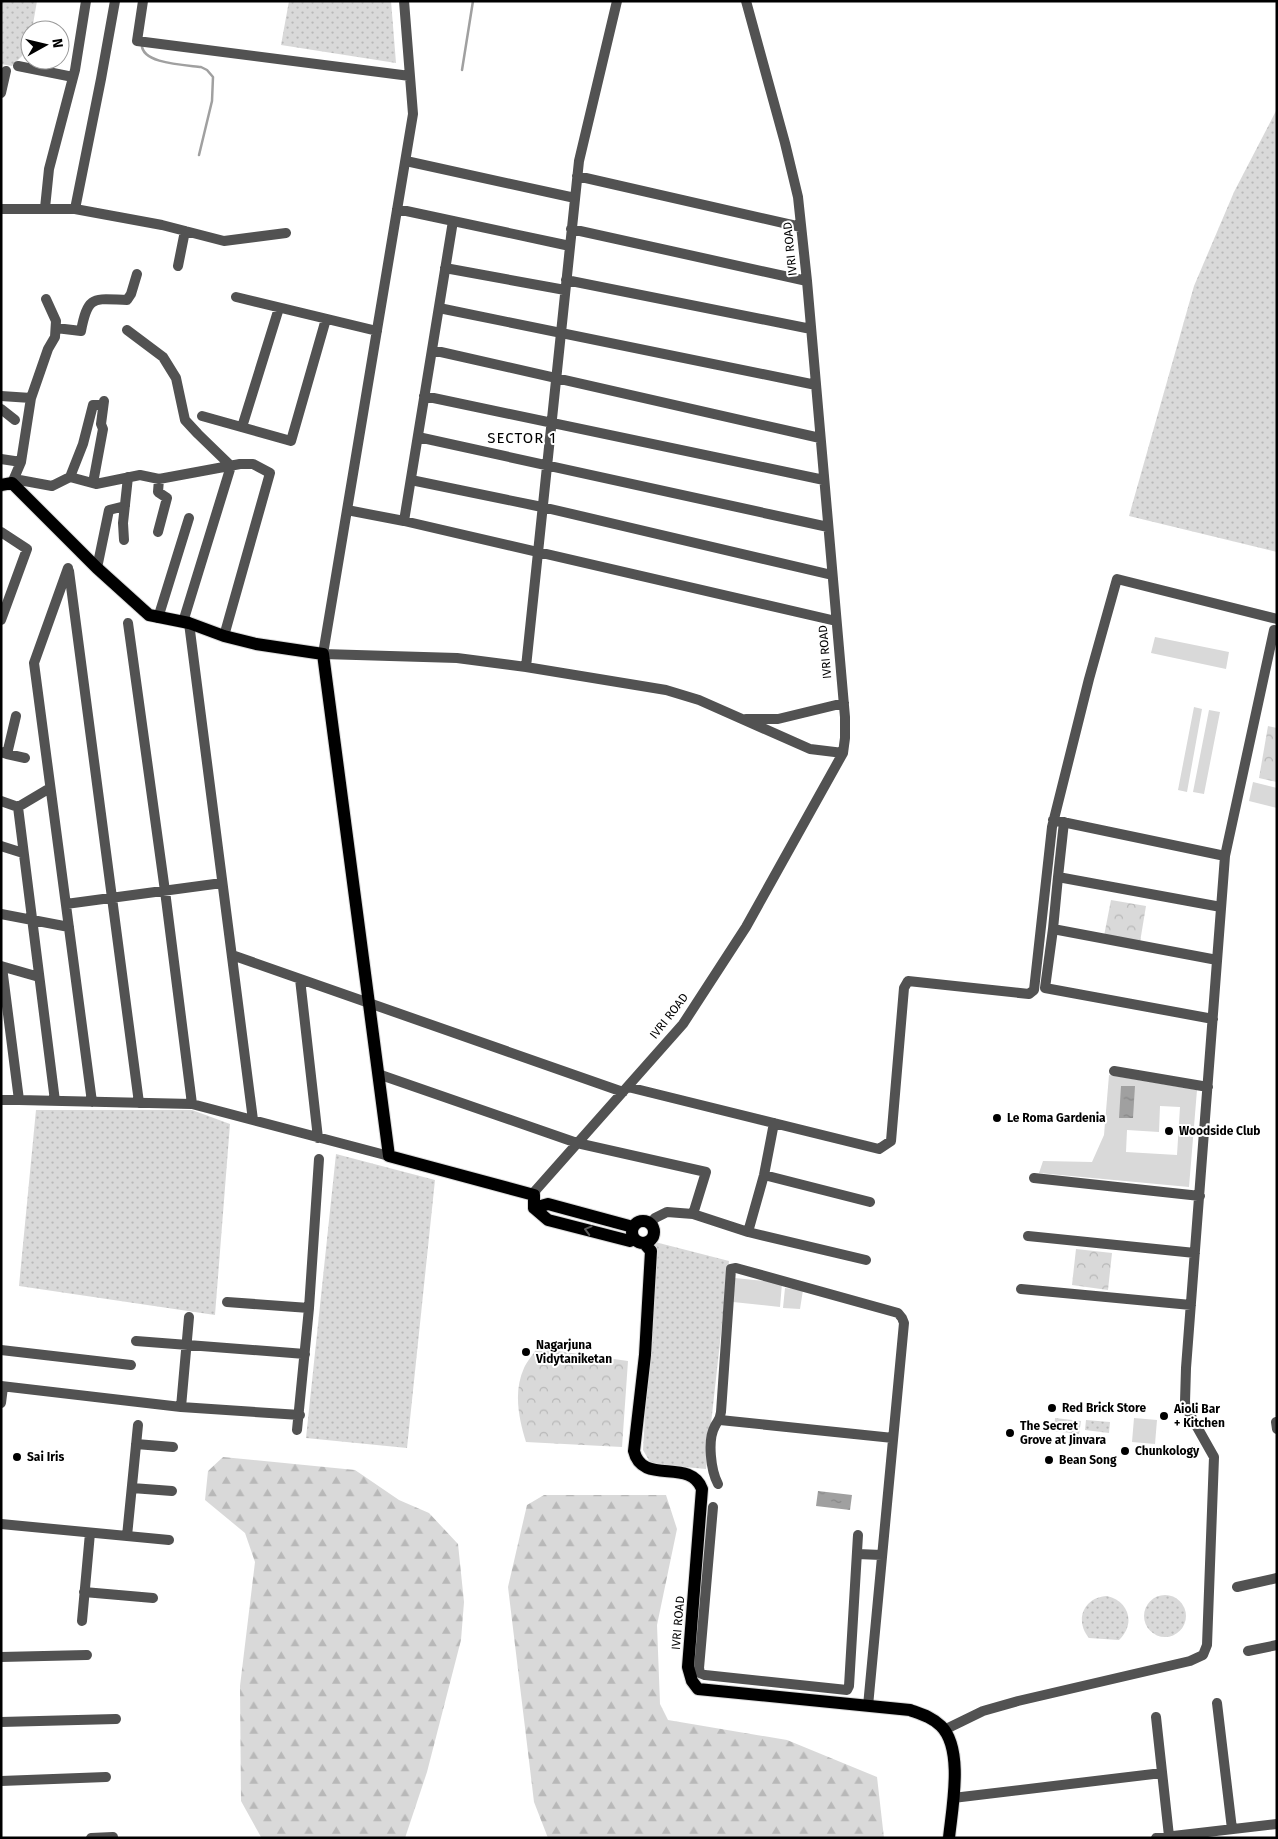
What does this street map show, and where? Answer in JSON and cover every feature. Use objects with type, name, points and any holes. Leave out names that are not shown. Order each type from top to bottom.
[{"type":"main road","points":[[6,485],[149,616],[186,622],[224,636],[256,644],[323,654],[389,1156],[534,1201],[548,1220],[630,1241],[637,1236]]},
{"type":"main road","points":[[637,1236],[651,1240],[653,1229],[650,1224],[642,1221],[638,1222],[637,1236],[651,1251],[645,1355],[635,1454],[638,1461],[646,1468],[689,1474],[696,1478],[700,1485]]},
{"type":"main road","name":"IVRI ROAD","points":[[700,1485],[702,1493],[702,1563],[688,1667],[692,1681],[698,1689],[910,1710],[927,1716],[944,1730]]},
{"type":"main road","points":[[944,1730],[953,1748],[954,1776],[949,1838]]},
{"type":"street","points":[[45,208],[49,169],[73,77],[86,1]]},
{"type":"street","points":[[75,209],[115,1]]},
{"type":"street","points":[[143,1],[137,41],[410,76]]},
{"type":"street","points":[[404,1],[413,114],[323,654],[457,658],[526,667],[666,690],[699,700],[810,749],[843,753]]},
{"type":"street","points":[[526,667],[579,161],[617,1]]},
{"type":"street","name":"IVRI ROAD","points":[[534,1201],[534,1191],[683,1024],[746,927],[843,753],[845,738],[844,704],[798,197],[746,1]]},
{"type":"street","points":[[18,66],[73,77]]},
{"type":"street","points":[[1,93],[6,71]]},
{"type":"street","points":[[406,161],[575,198]]},
{"type":"street","points":[[577,176],[801,226]]},
{"type":"street","points":[[1,209],[75,209],[135,220],[224,241],[286,233]]},
{"type":"street","points":[[397,210],[570,246]]},
{"type":"street","points":[[404,521],[453,221]]},
{"type":"street","points":[[572,229],[807,281]]},
{"type":"street","points":[[178,266],[185,231]]},
{"type":"street","points":[[445,268],[566,285],[811,329]]},
{"type":"street","points":[[56,328],[81,331],[84,312],[92,302],[99,299],[127,300],[131,294],[137,274]]},
{"type":"street","points":[[236,297],[377,331]]},
{"type":"street","points":[[6,485],[22,462],[31,398],[48,349],[55,336],[56,320],[46,299]]},
{"type":"street","points":[[242,427],[279,308]]},
{"type":"street","points":[[438,308],[816,385]]},
{"type":"street","points":[[202,416],[291,441],[326,319]]},
{"type":"street","points":[[127,330],[163,357],[176,378],[185,420],[231,466]]},
{"type":"street","points":[[432,350],[820,438]]},
{"type":"street","points":[[1,396],[31,398]]},
{"type":"street","points":[[424,396],[551,421],[824,480]]},
{"type":"street","points":[[70,477],[83,444],[93,405],[103,403],[101,424],[104,429],[92,483]]},
{"type":"street","points":[[1,409],[15,420]]},
{"type":"street","points":[[418,437],[828,527]]},
{"type":"street","points":[[1,459],[22,462]]},
{"type":"street","points":[[6,485],[52,486],[70,477],[96,484],[140,475],[159,479],[253,464],[270,473],[224,636]]},
{"type":"street","points":[[231,466],[186,622],[253,1120]]},
{"type":"street","points":[[124,540],[123,523],[128,477]]},
{"type":"street","points":[[158,532],[168,498],[158,492],[159,479]]},
{"type":"street","points":[[411,480],[542,507],[832,575]]},
{"type":"street","points":[[97,568],[109,510],[125,506]]},
{"type":"street","points":[[347,510],[404,521],[836,621]]},
{"type":"street","points":[[158,618],[189,518]]},
{"type":"street","points":[[1,532],[28,549],[1,620]]},
{"type":"street","points":[[92,1102],[34,663],[68,568],[139,1103]]},
{"type":"street","points":[[232,955],[625,1090],[774,1123],[879,1149],[891,1142],[904,988],[908,981],[1029,994],[1034,990],[1053,820],[1089,679],[1117,580],[1275,625],[1225,856],[1191,1304],[1186,1402],[1188,1411],[1214,1457],[1207,1644],[1203,1654],[1190,1661],[1036,1696],[992,1709],[944,1730]]},
{"type":"street","points":[[128,622],[192,1104]]},
{"type":"street","points":[[743,719],[781,718],[844,704]]},
{"type":"street","points":[[16,716],[4,753],[25,758]]},
{"type":"street","points":[[780,736],[781,718]]},
{"type":"street","points":[[18,807],[50,788]]},
{"type":"street","points":[[1,801],[18,807]]},
{"type":"street","points":[[18,807],[55,1101]]},
{"type":"street","points":[[1053,820],[1225,856]]},
{"type":"street","points":[[1064,822],[1045,988],[1213,1019]]},
{"type":"street","points":[[1,846],[23,853]]},
{"type":"street","points":[[1058,877],[1221,907]]},
{"type":"street","points":[[66,904],[222,883]]},
{"type":"street","points":[[1,914],[69,927]]},
{"type":"street","points":[[1053,929],[1217,960]]},
{"type":"street","points":[[19,1100],[2,966],[39,977]]},
{"type":"street","points":[[300,979],[318,1138]]},
{"type":"street","points":[[1114,1071],[1208,1087]]},
{"type":"street","points":[[378,1074],[577,1143],[706,1172],[694,1214]]},
{"type":"street","points":[[1,1100],[192,1104],[389,1156]]},
{"type":"street","points":[[748,1232],[764,1175],[774,1123]]},
{"type":"street","points":[[297,1430],[300,1415],[309,1308],[319,1158]]},
{"type":"street","points":[[764,1175],[870,1202]]},
{"type":"street","points":[[1034,1178],[1200,1196]]},
{"type":"street","points":[[650,1224],[655,1218],[667,1212],[694,1214],[748,1232],[866,1260]]},
{"type":"street","points":[[1028,1236],[1195,1253]]},
{"type":"street","points":[[700,1485],[716,1481],[711,1449],[715,1425],[720,1420],[731,1269],[736,1268],[898,1313],[904,1323],[868,1706]]},
{"type":"street","points":[[1021,1289],[1191,1304]]},
{"type":"street","points":[[227,1302],[309,1308]]},
{"type":"street","points":[[181,1407],[189,1317]]},
{"type":"street","points":[[136,1341],[305,1354]]},
{"type":"street","points":[[1,1350],[131,1365]]},
{"type":"street","points":[[1,1403],[2,1387],[181,1407],[300,1415]]},
{"type":"street","points":[[720,1420],[893,1438]]},
{"type":"street","points":[[127,1536],[138,1425]]},
{"type":"street","points":[[136,1444],[172,1447]]},
{"type":"street","points":[[132,1488],[172,1490]]},
{"type":"street","points":[[713,1507],[702,1563],[700,1673],[847,1690],[849,1686],[858,1535]]},
{"type":"street","points":[[1,1524],[169,1540]]},
{"type":"street","points":[[82,1621],[90,1533]]},
{"type":"street","points":[[857,1554],[882,1555]]},
{"type":"street","points":[[1237,1587],[1277,1578]]},
{"type":"street","points":[[84,1592],[152,1598]]},
{"type":"street","points":[[1248,1651],[1277,1644]]},
{"type":"street","points":[[1,1657],[87,1655]]},
{"type":"street","points":[[1218,1703],[1232,1829]]},
{"type":"street","points":[[1156,1717],[1170,1836]]},
{"type":"street","points":[[1,1722],[116,1719]]},
{"type":"street","points":[[952,1798],[1162,1773]]},
{"type":"street","points":[[1,1781],[106,1777]]},
{"type":"street","points":[[1156,1838],[1277,1824]]},
{"type":"street","points":[[91,1838],[113,1837]]},
{"type":"green space","points":[[1,1],[37,1],[34,20],[20,20],[20,58],[12,66],[1,64]]},
{"type":"green space","points":[[289,1],[391,1],[396,63],[281,45]]},
{"type":"green space","points":[[1277,109],[1277,552],[1129,516],[1194,286],[1234,192]]},
{"type":"green space","points":[[1155,637],[1229,652],[1226,669],[1151,653]]},
{"type":"green space","points":[[1194,707],[1202,709],[1187,792],[1178,790]]},
{"type":"green space","points":[[1209,710],[1220,712],[1204,794],[1193,792]]},
{"type":"green space","points":[[1268,726],[1277,728],[1277,782],[1259,778]]},
{"type":"green space","points":[[1253,782],[1277,788],[1277,808],[1249,801]]},
{"type":"green space","points":[[1111,900],[1146,906],[1140,942],[1104,936]]},
{"type":"green space","points":[[1109,1075],[1197,1090],[1189,1187],[1039,1173],[1043,1161],[1092,1162],[1104,1135]],"holes":[[[1160,1106],[1180,1107],[1177,1155],[1126,1152],[1127,1130],[1159,1132]]]},
{"type":"green space","points":[[36,1110],[192,1110],[230,1124],[215,1315],[19,1286]]},
{"type":"green space","points":[[336,1154],[435,1180],[407,1448],[306,1438]]},
{"type":"green space","points":[[655,1242],[729,1261],[706,1469],[651,1464],[643,1450]]},
{"type":"green space","points":[[1076,1249],[1112,1253],[1108,1290],[1072,1285]]},
{"type":"green space","points":[[735,1278],[782,1283],[780,1307],[733,1302]]},
{"type":"green space","points":[[785,1288],[803,1290],[800,1309],[783,1308]]},
{"type":"green space","points":[[537,1348],[628,1361],[622,1447],[526,1442],[519,1415],[519,1386],[524,1368]]},
{"type":"green space","points":[[1055,1418],[1081,1421],[1079,1434],[1054,1431]]},
{"type":"green space","points":[[1134,1418],[1157,1420],[1155,1444],[1132,1442]]},
{"type":"green space","points":[[1086,1420],[1110,1422],[1109,1433],[1085,1430]]},
{"type":"green space","points":[[223,1457],[355,1470],[399,1500],[429,1513],[458,1544],[464,1602],[461,1640],[427,1772],[405,1838],[263,1838],[241,1801],[240,1686],[255,1562],[245,1533],[205,1500],[208,1471]]},
{"type":"green space","points":[[544,1495],[666,1495],[677,1529],[657,1625],[660,1704],[668,1720],[787,1740],[877,1777],[884,1838],[548,1838],[534,1802],[508,1587],[527,1505]]},
{"type":"green space","points":[[1169,1595],[1177,1598],[1183,1604],[1186,1616],[1183,1628],[1177,1634],[1161,1637],[1153,1634],[1147,1628],[1144,1612],[1147,1604],[1153,1598]]},
{"type":"green space","points":[[1107,1596],[1121,1603],[1128,1614],[1127,1627],[1124,1634],[1119,1640],[1089,1638],[1082,1624],[1084,1611],[1092,1600]]},
{"type":"water","points":[[1121,1086],[1135,1086],[1133,1118],[1119,1118]]},
{"type":"water","points":[[818,1491],[852,1495],[850,1510],[816,1506]]},
{"type":"waterway","points":[[462,70],[473,1]]},
{"type":"waterway","points":[[142,43],[143,50],[155,59],[201,67],[207,70],[213,77],[212,101],[199,155]]},
{"type":"place","name":"Le Roma Gardenia","points":[[997,1118]]},
{"type":"place","name":"Woodside Club","points":[[1169,1131]]},
{"type":"place","name":"Nagarjuna Vidytaniketan","points":[[526,1352]]},
{"type":"place","name":"Red Brick Store","points":[[1052,1408]]},
{"type":"place","name":"Aioli Bar + Kitchen","points":[[1164,1416]]},
{"type":"place","name":"The Secret Grove at Jinvara","points":[[1010,1433]]},
{"type":"place","name":"Chunkology","points":[[1125,1451]]},
{"type":"place","name":"Sai Iris","points":[[17,1457]]},
{"type":"place","name":"Bean Song","points":[[1049,1460]]},
{"type":"district","name":"SECTOR 1","points":[[522,438]]}]
